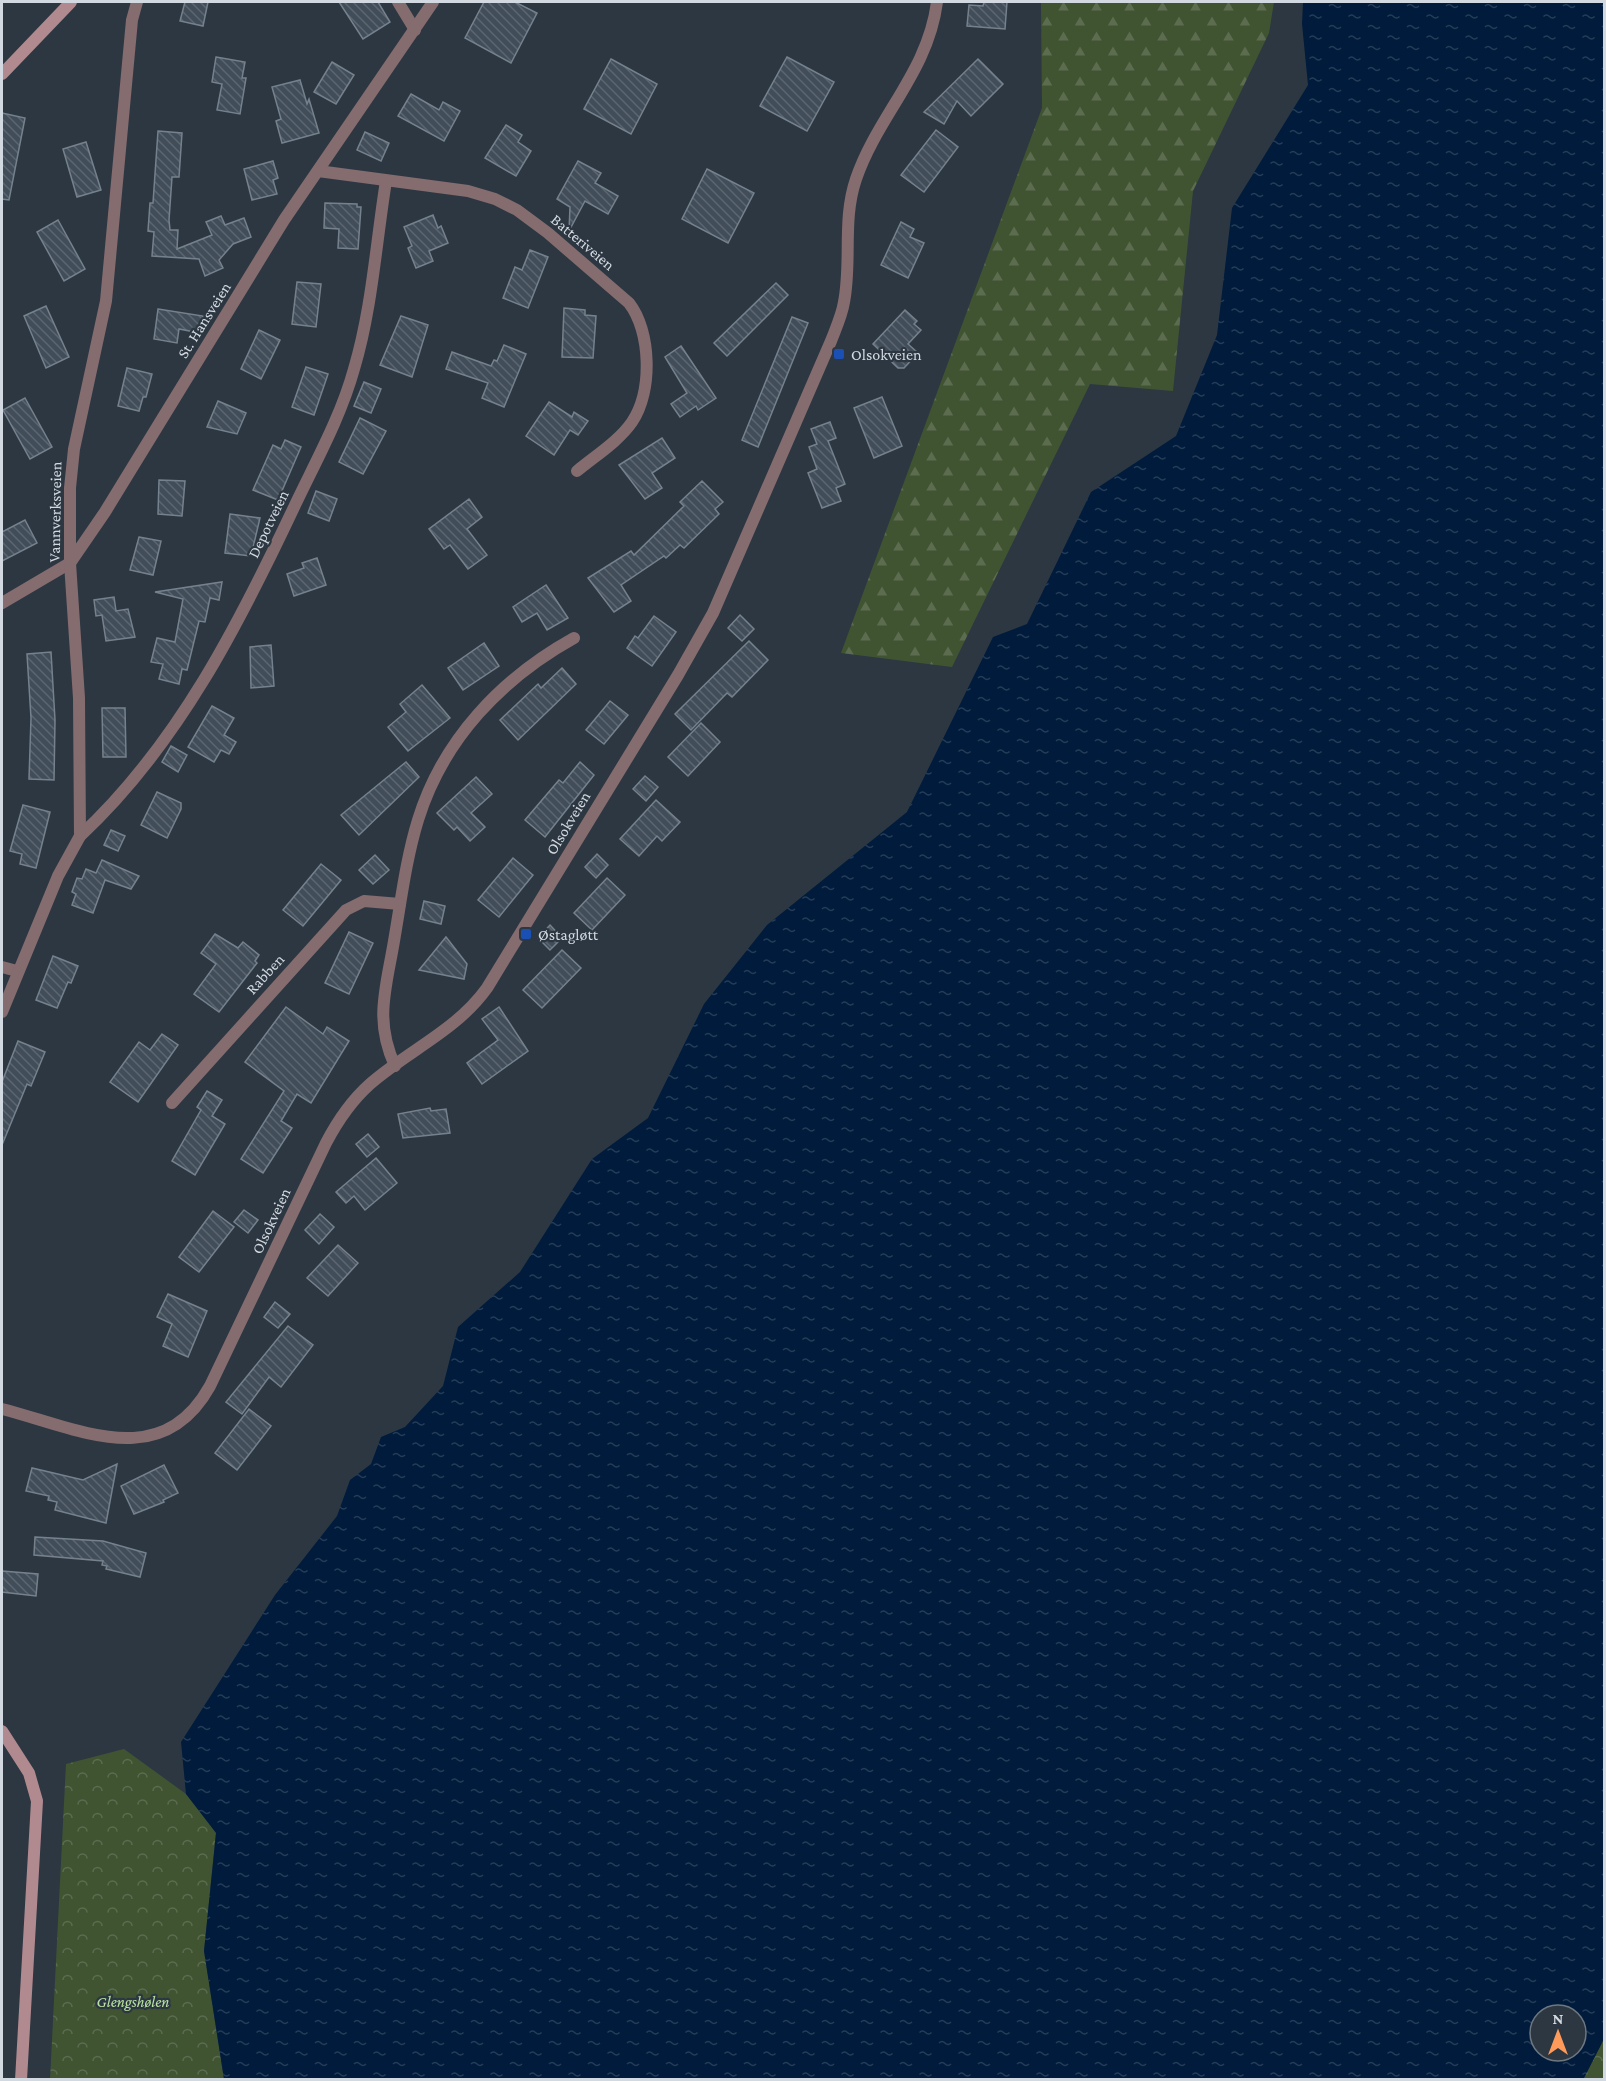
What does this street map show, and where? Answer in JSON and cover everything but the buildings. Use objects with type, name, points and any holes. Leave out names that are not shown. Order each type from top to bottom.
[{"type":"street","points":[[2,74],[71,2]]},
{"type":"street","name":"Vannverksveien","points":[[80,836],[79,698],[70,563],[70,488],[74,449],[106,301],[132,20],[137,2]]},
{"type":"street","points":[[398,2],[415,30]]},
{"type":"street","name":"St. Hansveien","points":[[2,603],[70,563],[105,512],[284,220],[433,2]]},
{"type":"street","name":"Olsokveien","points":[[2,1409],[94,1434],[124,1439],[166,1432],[187,1418],[210,1386],[334,1128],[369,1085],[460,1019],[487,988],[678,675],[713,613],[835,332],[844,302],[847,215],[855,180],[870,146],[923,56],[937,2]]},
{"type":"street","name":"Batteriveien","points":[[318,171],[481,194],[517,210],[578,259],[638,315],[647,349],[637,414],[623,432],[577,471]]},
{"type":"street","name":"Depotveien","points":[[80,836],[107,811],[137,775],[190,701],[252,594],[326,442],[344,400],[361,342],[386,181]]},
{"type":"street","points":[[395,1066],[386,1046],[382,1020],[400,904],[418,821],[431,789],[455,744],[486,703],[520,672],[574,638]]},
{"type":"street","points":[[2,1012],[17,971],[66,858],[80,836]]},
{"type":"street","name":"Rabben","points":[[172,1103],[346,910],[364,901],[400,904]]},
{"type":"street","points":[[2,967],[17,971]]},
{"type":"street","points":[[2,1731],[6,1748],[29,1773],[37,1801],[21,2079]]},
{"type":"green space","points":[[1041,2],[1274,2],[1269,33],[1193,191],[1173,391],[1090,384],[952,667],[841,653],[1042,108]]},
{"type":"green space","name":"Glengshølen","points":[[124,1749],[186,1794],[216,1832],[204,1951],[224,2079],[50,2080],[66,1764]]},
{"type":"green space","points":[[1604,2039],[1604,2079],[1583,2079]]},
{"type":"water","points":[[1303,2],[1604,2],[1604,2039],[1583,2080],[224,2079],[204,1951],[216,1833],[186,1794],[181,1742],[275,1595],[337,1516],[350,1480],[371,1464],[381,1437],[405,1427],[443,1386],[458,1327],[520,1272],[592,1159],[648,1118],[704,1004],[767,925],[907,812],[993,637],[1027,624],[1091,492],[1176,436],[1217,335],[1232,208],[1308,85],[1302,24]]},
{"type":"place","name":"Olsokveien","points":[[839,354]]},
{"type":"place","name":"Østagløtt","points":[[526,934]]}]
